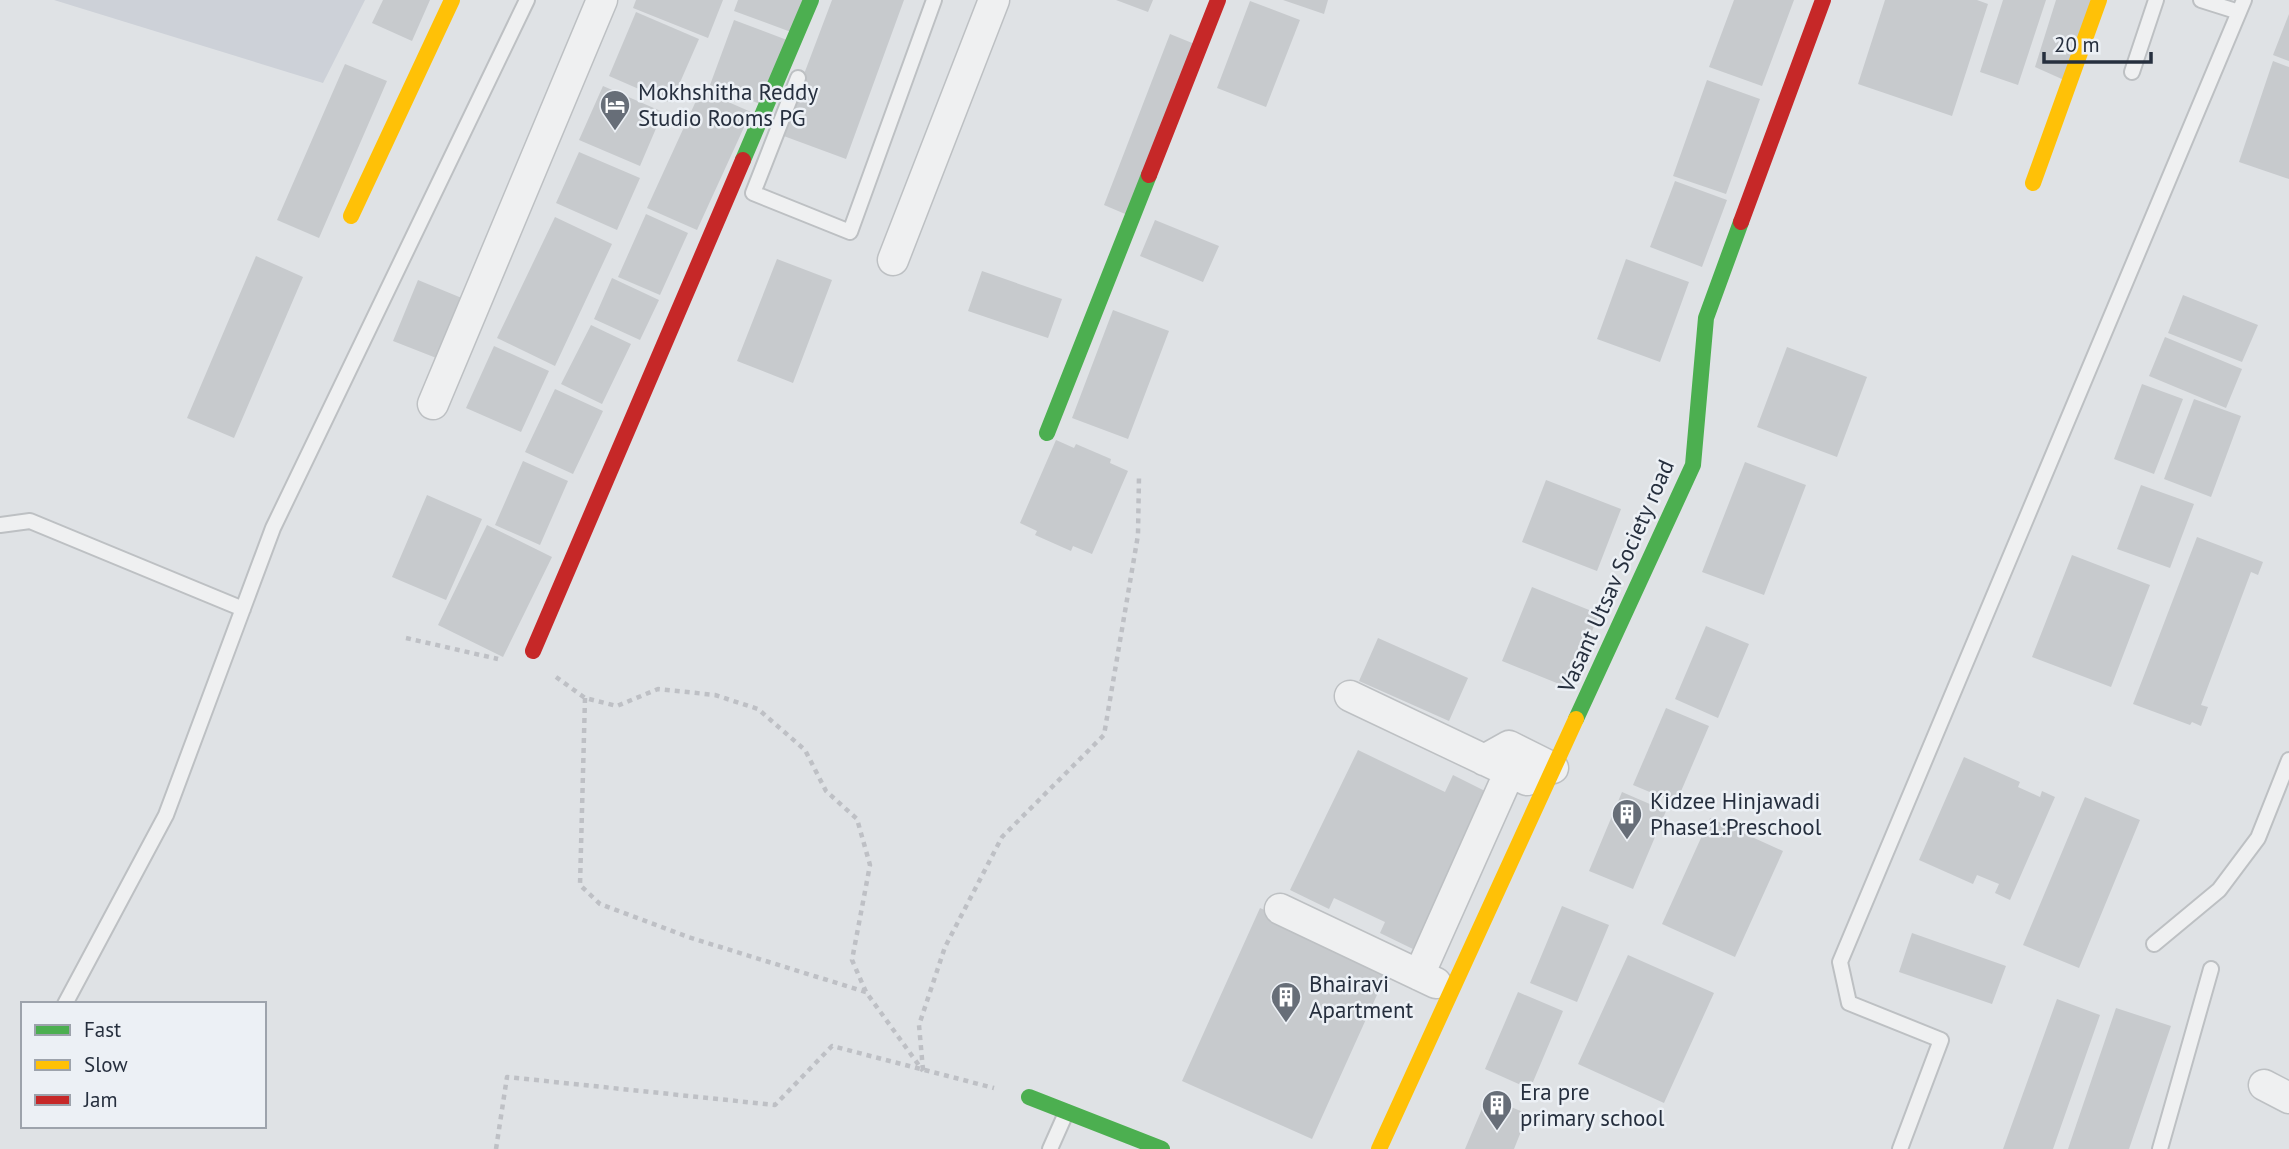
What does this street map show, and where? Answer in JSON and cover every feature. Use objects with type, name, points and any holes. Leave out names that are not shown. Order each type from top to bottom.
[{"type":"street","points":[[351,216],[452,0]]},
{"type":"street","points":[[433,404],[602,0]]},
{"type":"street","points":[[533,650],[811,0]]},
{"type":"street","points":[[893,260],[994,0]]},
{"type":"street","points":[[1047,433],[1218,0]]},
{"type":"street","name":"Vasant Utsav Society road","points":[[1378,1149],[1693,465],[1706,318],[1823,0]]},
{"type":"street","points":[[2033,183],[2099,0]]},
{"type":"street","points":[[1350,696],[1497,765],[1549,778]]},
{"type":"street","points":[[1419,975],[1497,765]]},
{"type":"street","points":[[1280,909],[1452,991]]},
{"type":"street","points":[[1029,1097],[1162,1149]]},
{"type":"lane","points":[[66,1002],[166,815],[273,528],[527,0]]},
{"type":"lane","points":[[803,65],[753,194],[850,232],[934,0]]},
{"type":"lane","points":[[2132,72],[2157,0]]},
{"type":"lane","points":[[1900,1149],[1941,1040],[1849,1003],[1840,962],[2242,6],[2201,0]]},
{"type":"lane","points":[[0,525],[30,521],[243,609]]},
{"type":"lane","points":[[2154,944],[2219,890],[2258,838],[2289,760]]},
{"type":"lane","points":[[2160,1149],[2211,969]]},
{"type":"lane","points":[[1050,1149],[1066,1111]]},
{"type":"path","points":[[923,1071],[919,1025],[945,947],[1002,837],[1104,735],[1139,535],[1139,476]]},
{"type":"path","points":[[405,638],[509,662]]},
{"type":"path","points":[[548,671],[585,698],[617,706],[658,689],[715,695],[758,709],[805,750],[826,791],[857,819],[870,865],[852,960],[866,992],[923,1071]]},
{"type":"path","points":[[585,698],[580,885],[600,904],[625,914],[688,937],[866,992]]},
{"type":"path","points":[[496,1149],[507,1077],[775,1105],[832,1046],[1029,1097]]},
{"type":"shaded area","points":[[54,0],[365,0],[323,83]]},
{"type":"building","points":[[383,0],[430,0],[412,41],[372,23]]},
{"type":"building","points":[[636,0],[723,0],[708,38],[633,8]]},
{"type":"building","points":[[738,0],[803,0],[791,32],[734,11]]},
{"type":"building","points":[[832,0],[904,0],[846,159],[781,135]]},
{"type":"building","points":[[1116,0],[1153,0],[1148,12]]},
{"type":"building","points":[[1283,0],[1328,0],[1324,14]]},
{"type":"building","points":[[1734,0],[1794,0],[1762,86],[1709,67]]},
{"type":"building","points":[[1885,0],[1977,0],[1988,4],[1952,116],[1858,84]]},
{"type":"building","points":[[2003,0],[2046,0],[2018,85],[1980,72]]},
{"type":"building","points":[[2056,0],[2092,0],[2064,80],[2035,67]]},
{"type":"building","points":[[1250,1],[1300,20],[1266,107],[1217,88]]},
{"type":"building","points":[[636,12],[699,39],[671,103],[609,76]]},
{"type":"building","points":[[2289,14],[2289,61],[2273,55]]},
{"type":"building","points":[[734,20],[787,40],[763,105],[710,85]]},
{"type":"building","points":[[1170,34],[1202,47],[1137,219],[1104,205]]},
{"type":"building","points":[[2273,61],[2289,67],[2289,179],[2239,162]]},
{"type":"building","points":[[345,64],[387,81],[319,238],[277,220]]},
{"type":"building","points":[[1707,80],[1760,99],[1726,194],[1673,176]]},
{"type":"building","points":[[603,86],[663,112],[640,166],[579,140]]},
{"type":"building","points":[[701,90],[751,112],[697,230],[647,208]]},
{"type":"building","points":[[579,152],[640,178],[617,230],[556,203]]},
{"type":"building","points":[[1675,181],[1727,200],[1702,267],[1650,247]]},
{"type":"building","points":[[646,214],[688,233],[660,295],[618,277]]},
{"type":"building","points":[[555,217],[612,244],[555,366],[497,338]]},
{"type":"building","points":[[1155,220],[1219,246],[1203,282],[1140,256]]},
{"type":"building","points":[[256,256],[303,277],[234,438],[187,418]]},
{"type":"building","points":[[777,259],[832,280],[793,383],[737,361]]},
{"type":"building","points":[[1626,259],[1689,282],[1660,362],[1597,339]]},
{"type":"building","points":[[982,271],[1062,299],[1048,338],[968,311]]},
{"type":"building","points":[[612,278],[659,300],[640,340],[594,319]]},
{"type":"building","points":[[418,280],[469,301],[444,361],[393,341]]},
{"type":"building","points":[[2183,295],[2258,325],[2242,362],[2168,333]]},
{"type":"building","points":[[1113,310],[1169,331],[1128,439],[1072,418]]},
{"type":"building","points":[[591,325],[631,344],[602,404],[561,384]]},
{"type":"building","points":[[2165,337],[2242,369],[2226,408],[2149,376]]},
{"type":"building","points":[[494,346],[549,371],[521,432],[466,408]]},
{"type":"building","points":[[1787,347],[1867,377],[1837,457],[1757,427]]},
{"type":"building","points":[[2142,384],[2183,399],[2154,474],[2114,459]]},
{"type":"building","points":[[555,389],[603,411],[573,474],[525,452]]},
{"type":"building","points":[[2194,399],[2241,416],[2211,497],[2164,479]]},
{"type":"building","points":[[1056,440],[1074,448],[1076,444],[1111,459],[1110,463],[1128,471],[1092,554],[1073,546],[1071,551],[1035,535],[1037,531],[1020,523]]},
{"type":"building","points":[[523,461],[568,481],[540,545],[495,525]]},
{"type":"building","points":[[1745,462],[1806,485],[1764,595],[1702,572]]},
{"type":"building","points":[[1546,480],[1621,509],[1597,571],[1522,542]]},
{"type":"building","points":[[2141,485],[2194,504],[2170,568],[2117,549]]},
{"type":"building","points":[[427,495],[482,519],[446,600],[392,577]]},
{"type":"building","points":[[487,525],[552,557],[503,657],[438,625]]},
{"type":"building","points":[[2197,537],[2263,562],[2258,575],[2251,572],[2201,705],[2208,707],[2201,726],[2192,722],[2190,725],[2133,704]]},
{"type":"building","points":[[2072,555],[2150,585],[2111,687],[2032,657]]},
{"type":"building","points":[[1532,587],[1599,614],[1569,688],[1502,661]]},
{"type":"building","points":[[1706,626],[1749,644],[1718,718],[1675,699]]},
{"type":"building","points":[[1378,638],[1468,678],[1449,721],[1359,681]]},
{"type":"building","points":[[1666,708],[1709,726],[1676,803],[1633,785]]},
{"type":"building","points":[[1358,750],[1445,792],[1453,775],[1491,794],[1415,950],[1380,933],[1385,922],[1334,898],[1329,909],[1290,890]]},
{"type":"building","points":[[1964,757],[2020,782],[2018,787],[2040,797],[2042,791],[2055,797],[2010,900],[1995,893],[1999,884],[1977,875],[1973,884],[1919,860]]},
{"type":"building","name":"Kidzee Hinjawadi Phase1:Preschool","points":[[1622,792],[1666,811],[1633,889],[1589,871]]},
{"type":"building","points":[[2085,797],[2140,820],[2079,968],[2023,945]]},
{"type":"building","points":[[1710,818],[1783,851],[1735,957],[1662,924]]},
{"type":"building","points":[[1562,906],[1609,925],[1577,1002],[1530,983]]},
{"type":"building","name":"Bhairavi Apartment","points":[[1260,908],[1390,966],[1312,1139],[1182,1081]]},
{"type":"building","points":[[1912,933],[2006,966],[1992,1004],[1899,972]]},
{"type":"building","points":[[1628,955],[1714,993],[1664,1103],[1578,1064]]},
{"type":"building","points":[[1518,992],[1563,1011],[1530,1089],[1485,1069]]},
{"type":"building","points":[[2057,999],[2100,1015],[2053,1149],[2003,1149]]},
{"type":"building","points":[[2116,1008],[2171,1026],[2129,1149],[2068,1149]]},
{"type":"building","name":"Era pre primary school","points":[[1487,1097],[1528,1114],[1514,1149],[1465,1149]]},
{"type":"traffic: fast","points":[[743,160],[811,0]]},
{"type":"traffic: fast","points":[[1047,433],[1149,175]]},
{"type":"traffic: fast","points":[[1576,719],[1693,465],[1706,318],[1741,222]]},
{"type":"traffic: fast","points":[[1029,1097],[1162,1149]]},
{"type":"traffic: slow","points":[[351,216],[452,0]]},
{"type":"traffic: slow","points":[[2033,183],[2099,0]]},
{"type":"traffic: slow","points":[[1379,1149],[1576,719]]},
{"type":"traffic: jam","points":[[1149,175],[1218,0]]},
{"type":"traffic: jam","points":[[1741,222],[1823,0]]},
{"type":"traffic: jam","points":[[533,651],[743,160]]},
{"type":"place","name":"Mokhshitha Reddy Studio Rooms PG","points":[[615,132]]},
{"type":"place","name":"Kidzee Hinjawadi Phase1:Preschool","points":[[1627,841]]},
{"type":"place","name":"Bhairavi Apartment","points":[[1286,1024]]},
{"type":"place","name":"Era pre primary school","points":[[1497,1132]]}]
